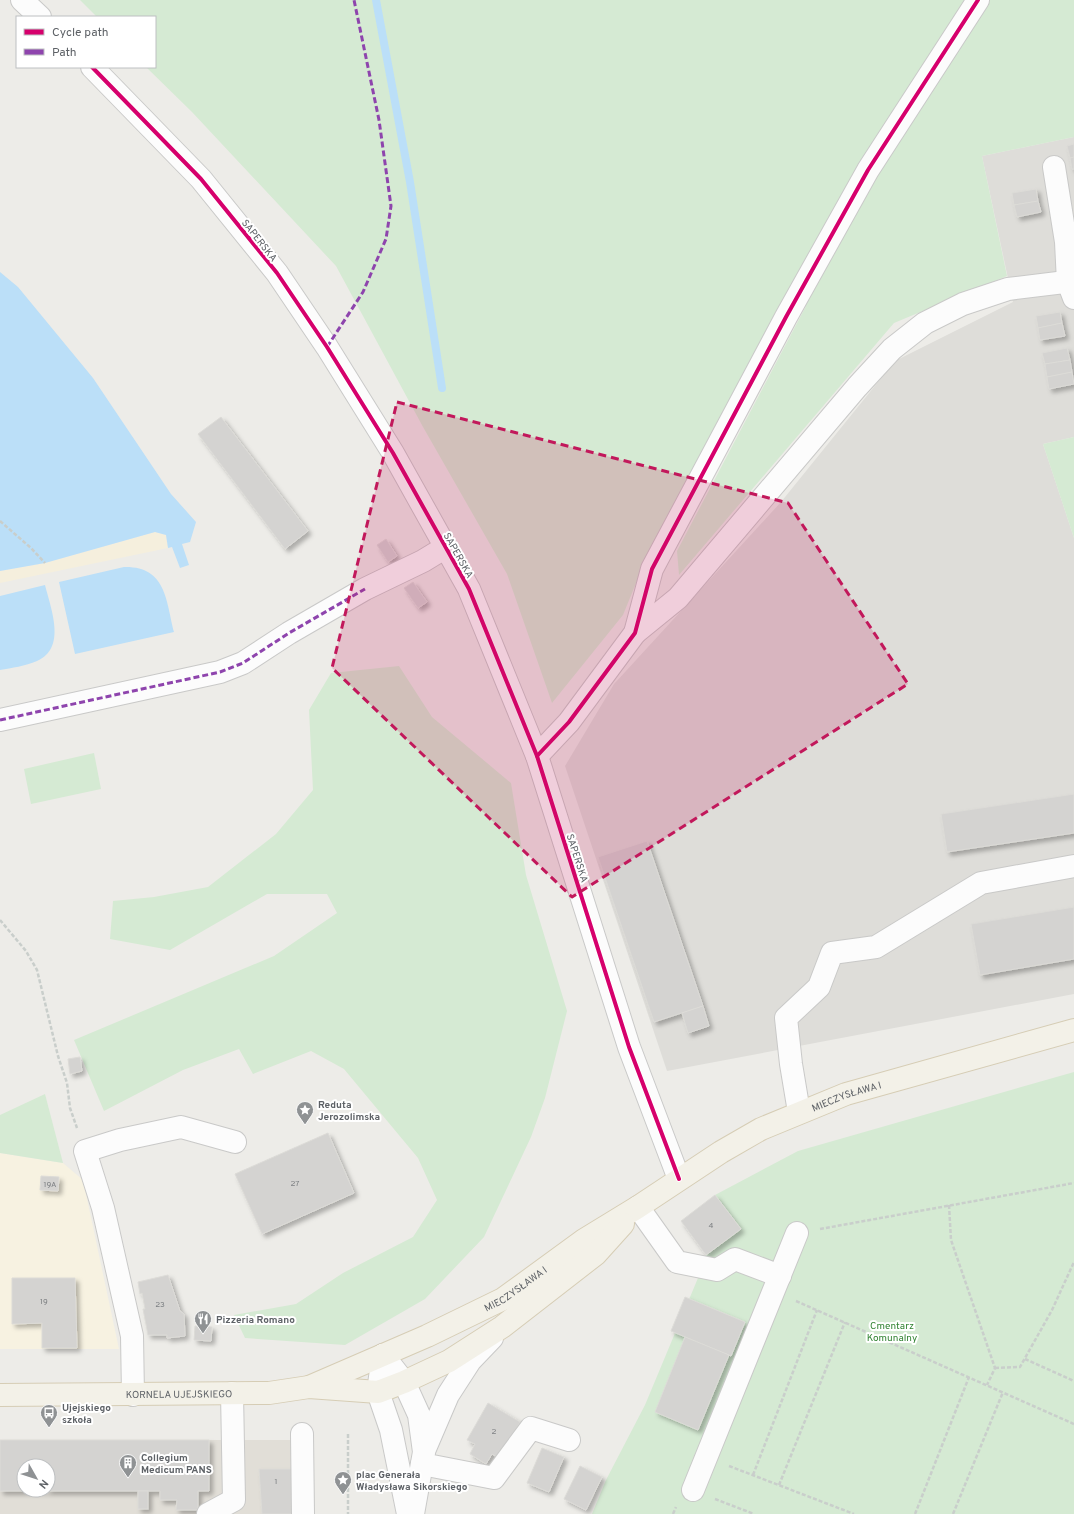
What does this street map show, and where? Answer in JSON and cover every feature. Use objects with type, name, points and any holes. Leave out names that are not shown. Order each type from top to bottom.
[{"type":"main road","name":"MIECZYSŁAWA I","points":[[383,1355],[473,1315],[503,1299],[584,1240],[638,1207],[721,1152],[761,1129],[799,1112],[846,1094],[894,1079],[1074,1030]]},
{"type":"main road","name":"MIECZYSŁAWA I","points":[[404,1382],[449,1361],[502,1327],[596,1254],[638,1207]]},
{"type":"main road","name":"KORNELA UJEJSKIEGO","points":[[309,1387],[383,1355]]},
{"type":"main road","name":"KORNELA UJEJSKIEGO","points":[[0,1395],[268,1393],[309,1387],[378,1392],[404,1382]]},
{"type":"street","points":[[22,0],[39,16]]},
{"type":"street","points":[[635,633],[652,569],[786,316],[868,170],[978,0]]},
{"type":"street","name":"SAPERSKA","points":[[93,68],[201,178],[277,273],[327,347],[385,440],[446,546],[469,590],[537,756],[629,1047],[679,1179]]},
{"type":"street","points":[[537,756],[569,722],[635,633],[678,598],[857,387],[892,349],[925,323],[963,304],[1008,290],[1072,287],[1054,167]]},
{"type":"street","points":[[0,720],[220,672],[243,663],[289,633],[365,589],[424,561],[446,546]]},
{"type":"street","points":[[799,1112],[791,1064],[786,1018],[819,987],[832,953],[876,946],[981,883],[1074,866]]},
{"type":"street","points":[[133,1395],[132,1336],[103,1208],[85,1151],[120,1140],[181,1127],[235,1142]]},
{"type":"street","points":[[638,1207],[677,1262],[717,1270],[735,1259],[777,1284]]},
{"type":"street","points":[[693,1490],[797,1233]]},
{"type":"street","points":[[414,1514],[423,1458],[448,1395],[470,1361],[502,1327]]},
{"type":"street","points":[[383,1355],[404,1382],[419,1416],[423,1458]]},
{"type":"street","points":[[383,1355],[378,1392],[392,1430],[408,1514]]},
{"type":"street","points":[[208,1514],[234,1500],[232,1393]]},
{"type":"street","points":[[423,1458],[494,1478],[531,1428],[569,1440]]},
{"type":"street","points":[[302,1434],[303,1514]]},
{"type":"path","points":[[0,521],[31,548],[45,563]]},
{"type":"path","points":[[0,920],[26,951],[37,970],[58,1056],[67,1083],[70,1108],[85,1151]]},
{"type":"path","points":[[797,1233],[1074,1183]]},
{"type":"path","points":[[949,1205],[951,1240],[995,1368],[987,1385]]},
{"type":"path","points":[[995,1368],[1020,1367],[1052,1310],[1074,1262]]},
{"type":"path","points":[[777,1284],[817,1310],[1074,1424]]},
{"type":"path","points":[[752,1475],[817,1310]]},
{"type":"path","points":[[779,1485],[845,1322]]},
{"type":"path","points":[[1025,1359],[1074,1381]]},
{"type":"path","points":[[915,1514],[969,1377]]},
{"type":"path","points":[[953,1514],[1003,1392]]},
{"type":"path","points":[[348,1434],[348,1514]]},
{"type":"path","points":[[706,1457],[854,1514]]},
{"type":"highlighted area","points":[[397,402],[788,503],[908,684],[572,897],[332,668]]},
{"type":"shaded area","points":[[1074,137],[1074,437],[1043,444],[1074,538],[1074,994],[667,1071],[565,766],[614,684],[781,502],[895,361],[1013,302],[982,156]]},
{"type":"shaded area","points":[[0,1153],[63,1163],[83,1180],[119,1349],[0,1349]]},
{"type":"shaded area","points":[[0,1440],[313,1440],[313,1514],[0,1514]]},
{"type":"green space","points":[[80,0],[1074,0],[1074,137],[982,156],[1007,276],[894,323],[679,575],[677,551],[806,306],[755,352],[648,554],[623,615],[552,703],[507,574],[423,427],[336,266],[192,112],[147,68],[156,68],[156,16],[96,16]]},
{"type":"green space","points":[[1074,437],[1074,538],[1043,444]]},
{"type":"green space","points":[[399,666],[432,717],[511,783],[526,875],[567,1011],[545,1098],[531,1137],[484,1237],[425,1299],[345,1345],[245,1338],[234,1315],[296,1304],[343,1273],[413,1237],[437,1200],[418,1158],[344,1069],[311,1051],[253,1074],[239,1049],[183,1070],[104,1111],[74,1040],[274,956],[337,913],[327,894],[267,894],[170,950],[110,939],[113,901],[154,897],[208,887],[276,834],[313,790],[309,710],[331,673]]},
{"type":"green space","points":[[94,753],[101,789],[31,804],[24,769]]},
{"type":"green space","name":"Cmentarz Komunalny","points":[[1074,1072],[1074,1514],[592,1514],[606,1480],[645,1405],[703,1266],[706,1255],[741,1229],[715,1195],[798,1151]]},
{"type":"green space","points":[[45,1094],[63,1163],[0,1153],[0,1115]]},
{"type":"sand","points":[[155,532],[166,535],[168,548],[0,583],[0,571],[45,563]]},
{"type":"water","points":[[0,272],[18,287],[93,378],[171,494],[196,522],[190,542],[182,544],[189,565],[180,568],[172,547],[168,548],[166,535],[155,532],[45,563],[0,571]]},
{"type":"water","points":[[124,567],[138,568],[148,572],[156,579],[162,587],[166,597],[174,632],[75,654],[59,582]]},
{"type":"water","points":[[45,585],[53,616],[54,638],[52,647],[46,655],[37,661],[23,666],[0,670],[0,596]]},
{"type":"building","points":[[1074,144],[1074,157],[1070,158],[1067,146]]},
{"type":"building","points":[[1074,157],[1074,169],[1072,169],[1070,158]]},
{"type":"building","points":[[1036,189],[1038,201],[1014,205],[1012,193]]},
{"type":"building","points":[[1038,201],[1041,212],[1017,217],[1014,205]]},
{"type":"building","points":[[1060,312],[1062,323],[1038,328],[1036,316]]},
{"type":"building","points":[[1062,323],[1065,336],[1040,340],[1038,328]]},
{"type":"building","points":[[1067,348],[1070,360],[1045,364],[1042,353]]},
{"type":"building","points":[[1070,360],[1072,372],[1047,377],[1045,364]]},
{"type":"building","points":[[1072,372],[1074,384],[1049,389],[1047,377]]},
{"type":"building","points":[[221,417],[308,531],[285,549],[198,434]]},
{"type":"building","points":[[386,539],[397,556],[388,562],[377,545]]},
{"type":"building","points":[[413,582],[427,602],[418,608],[404,588]]},
{"type":"building","points":[[1074,794],[1074,833],[947,852],[941,814]]},
{"type":"building","points":[[647,841],[703,1006],[654,1022],[598,857]]},
{"type":"building","points":[[1074,907],[1074,959],[980,975],[971,924]]},
{"type":"building","points":[[703,1006],[709,1026],[688,1033],[682,1013]]},
{"type":"building","points":[[80,1057],[82,1071],[70,1074],[68,1059]]},
{"type":"building","points":[[328,1133],[354,1193],[262,1234],[235,1174]]},
{"type":"building","points":[[41,1176],[59,1177],[58,1191],[40,1190]]},
{"type":"building","points":[[715,1195],[741,1229],[706,1255],[681,1221]]},
{"type":"building","points":[[168,1275],[180,1311],[184,1314],[185,1336],[167,1338],[167,1335],[148,1335],[143,1309],[145,1309],[142,1293],[140,1294],[138,1282]]},
{"type":"building","points":[[12,1278],[75,1278],[77,1348],[42,1348],[42,1323],[12,1324]]},
{"type":"building","points":[[685,1297],[745,1322],[731,1356],[671,1331]]},
{"type":"building","name":"Pizzeria Romano","points":[[195,1326],[212,1327],[211,1341],[194,1340]]},
{"type":"building","points":[[685,1337],[729,1355],[698,1430],[655,1412]]},
{"type":"building","points":[[488,1403],[520,1422],[500,1459],[492,1454],[486,1464],[470,1454],[475,1444],[467,1440]]},
{"type":"building","name":"Collegium Medicum PANS","points":[[0,1440],[209,1440],[209,1491],[198,1491],[198,1510],[176,1510],[177,1500],[160,1500],[160,1491],[56,1491],[56,1458],[16,1458],[16,1491],[0,1491]]},
{"type":"building","points":[[542,1448],[564,1457],[549,1492],[527,1483]]},
{"type":"building","points":[[580,1466],[602,1477],[586,1510],[564,1499]]},
{"type":"building","points":[[259,1469],[293,1469],[293,1514],[262,1514]]},
{"type":"building","points":[[138,1491],[148,1491],[148,1509],[138,1509]]},
{"type":"waterway","points":[[376,0],[410,182],[442,388]]},
{"type":"marked path","points":[[327,347],[363,292],[386,239],[391,206],[379,120],[354,0]]},
{"type":"marked path","points":[[0,720],[220,672],[243,663],[289,633],[365,589]]},
{"type":"cycle path","points":[[537,756],[569,722],[635,633],[652,569],[786,317],[868,170],[978,0]]},
{"type":"cycle path","points":[[93,68],[201,179],[277,273],[327,347],[393,453],[469,589],[537,756],[629,1047],[679,1179]]},
{"type":"place","name":"Reduta Jerozolimska","points":[[305,1125]]},
{"type":"place","name":"Pizzeria Romano","points":[[203,1334]]},
{"type":"place","name":"Ujejskiego szkoła","points":[[49,1428]]},
{"type":"place","name":"Collegium Medicum PANS","points":[[128,1478]]},
{"type":"place","name":"plac Generała Władysława Sikorskiego","points":[[343,1495]]}]
